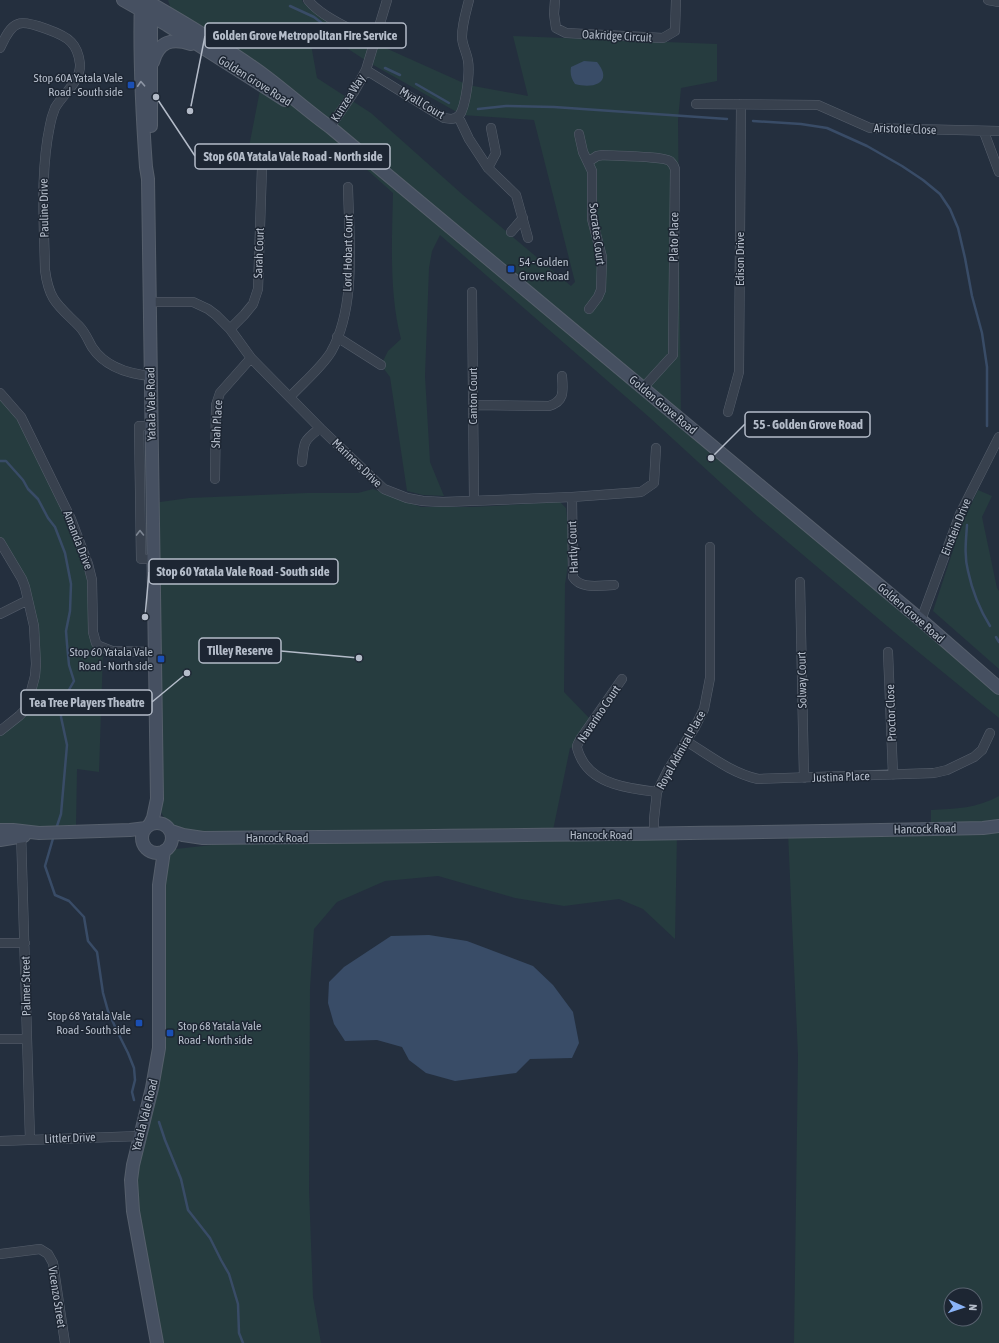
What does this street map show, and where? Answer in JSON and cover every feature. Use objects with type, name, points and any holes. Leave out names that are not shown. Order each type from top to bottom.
[{"type":"main road","name":"Golden Grove Road","points":[[122,0],[146,3],[214,41],[253,68],[328,126],[920,620],[999,688]]},
{"type":"main road","points":[[122,0],[132,13],[140,62]]},
{"type":"main road","name":"Golden Grove Road","points":[[146,3],[152,16],[328,126]]},
{"type":"main road","name":"Yatala Vale Road","points":[[146,3],[140,62],[145,155],[148,179],[157,799],[153,818],[148,826]]},
{"type":"main road","points":[[148,179],[151,164],[152,16]]},
{"type":"main road","points":[[152,71],[155,56],[166,44],[179,41],[202,48]]},
{"type":"main road","name":"Yatala Vale Road","points":[[157,799],[169,828]]},
{"type":"main road","points":[[0,830],[22,834],[91,832],[148,826],[160,822],[169,828],[172,840],[167,848],[155,853],[146,846],[128,837],[101,835],[91,832]]},
{"type":"main road","points":[[146,846],[142,835],[148,826]]},
{"type":"main road","name":"Hancock Road","points":[[169,828],[183,835],[203,838],[654,834],[946,829],[999,826]]},
{"type":"main road","points":[[0,840],[22,834]]},
{"type":"main road","name":"Hancock Road","points":[[167,848],[203,838]]},
{"type":"main road","name":"Yatala Vale Road","points":[[146,846],[159,885]]},
{"type":"main road","name":"Yatala Vale Road","points":[[157,1343],[130,1180],[152,1088],[159,1048],[159,885],[167,848]]},
{"type":"street","points":[[308,0],[311,5],[324,14],[374,41]]},
{"type":"street","name":"Kunzea Way","points":[[328,126],[354,92],[366,70],[388,0]]},
{"type":"street","name":"Myall Court","points":[[366,70],[444,118],[451,120],[458,116],[463,107],[470,73],[462,38],[463,25],[469,0]]},
{"type":"street","name":"Oakridge Circuit","points":[[555,0],[554,14],[556,28],[566,33],[663,38],[675,31],[676,0]]},
{"type":"street","name":"Pauline Drive","points":[[0,48],[13,27],[18,23],[25,22],[67,38],[76,48],[80,66],[76,79],[52,116],[44,162],[45,270],[50,292],[60,309],[83,331],[93,348],[107,362],[135,375],[151,376]]},
{"type":"street","name":"Aristotle Close","points":[[696,104],[818,105],[870,128],[984,132],[999,131]]},
{"type":"street","name":"Edison Drive","points":[[728,412],[739,372],[741,104]]},
{"type":"street","points":[[458,116],[469,139],[488,168],[516,195],[528,238]]},
{"type":"street","points":[[488,168],[496,153],[491,128]]},
{"type":"street","points":[[984,132],[999,172]]},
{"type":"street","name":"Socrates Court","points":[[579,134],[583,152],[592,174],[592,219],[602,259],[601,290],[589,308]]},
{"type":"street","name":"Plato Place","points":[[588,162],[597,156],[603,155],[661,158],[669,160],[675,168],[673,355],[643,388]]},
{"type":"street","name":"Sarah Court","points":[[230,329],[253,304],[258,289],[262,167]]},
{"type":"street","name":"Lord Hobart Court","points":[[290,397],[331,352],[345,312],[350,283],[348,187]]},
{"type":"street","points":[[511,232],[523,218]]},
{"type":"street","name":"Canton Court","points":[[472,292],[474,501]]},
{"type":"street","name":"Mariners Drive","points":[[150,302],[193,302],[201,305],[216,315],[230,329],[252,358],[320,428],[384,489],[407,498],[423,501],[474,501],[572,497],[641,492],[654,483],[656,448]]},
{"type":"street","points":[[337,337],[381,366]]},
{"type":"street","name":"Shah Place","points":[[216,479],[216,405],[220,393],[252,358]]},
{"type":"street","points":[[473,406],[549,406],[556,404],[561,398],[563,392],[562,376]]},
{"type":"street","name":"Amanda Drive","points":[[0,393],[21,417],[71,519],[88,564],[92,580],[93,632],[96,642],[99,646],[112,651],[155,652]]},
{"type":"street","points":[[302,462],[306,440],[320,428]]},
{"type":"street","name":"Einstein Drive","points":[[920,620],[960,514],[999,437]]},
{"type":"street","name":"Hartly Court","points":[[572,497],[573,577],[581,584],[614,585]]},
{"type":"street","points":[[0,542],[22,579],[34,626],[36,651],[35,676],[25,710],[0,731]]},
{"type":"street","name":"Royal Admiral Place","points":[[654,834],[657,792],[668,770],[696,727],[704,709],[710,678],[710,547]]},
{"type":"street","name":"Solway Court","points":[[800,582],[804,778]]},
{"type":"street","points":[[0,614],[28,600]]},
{"type":"street","name":"Proctor Close","points":[[888,652],[893,775]]},
{"type":"street","name":"Navarino Court","points":[[622,679],[577,746],[578,752],[587,766],[603,778],[622,786],[657,792]]},
{"type":"street","name":"Justina Place","points":[[686,741],[736,773],[747,777],[758,779],[804,778],[934,773],[947,770],[974,757],[982,750],[990,733]]},
{"type":"street","name":"Palmer Street","points":[[22,834],[30,1140]]},
{"type":"street","points":[[0,943],[25,943]]},
{"type":"street","points":[[0,1039],[27,1038]]},
{"type":"street","name":"Littler Drive","points":[[0,1140],[140,1136]]},
{"type":"street","name":"Vicenzo Street","points":[[0,1254],[40,1249],[48,1254],[53,1263],[65,1343]]},
{"type":"green space","points":[[168,0],[302,0],[303,3],[390,50],[468,85],[528,96],[513,36],[717,44],[717,81],[681,88],[678,120],[681,420],[999,689],[999,718],[900,637],[757,516],[649,417],[440,235],[432,251],[429,268],[425,376],[430,462],[444,496],[423,495],[407,491],[390,377],[381,365],[388,351],[401,339],[397,321],[392,267],[393,193],[343,151],[248,152],[261,85],[173,16]],"holes":[[[307,22],[368,62],[462,115],[534,120],[575,282],[571,286],[463,195],[371,113],[317,78]]]},
{"type":"green space","points":[[0,394],[3,396],[43,461],[91,572],[93,631],[103,653],[99,772],[77,769],[76,827],[0,830],[0,731],[19,716],[35,676],[24,573],[0,541]]},
{"type":"green space","points":[[373,489],[421,507],[474,507],[560,502],[566,508],[568,527],[568,565],[565,584],[564,692],[592,721],[577,747],[570,748],[552,835],[677,834],[675,939],[643,909],[619,899],[564,906],[515,898],[438,876],[385,881],[337,902],[314,929],[310,988],[309,1190],[313,1297],[321,1343],[156,1343],[133,1211],[140,1136],[157,1069],[157,875],[167,850],[273,838],[171,831],[161,812],[157,799],[153,503],[189,498],[307,493],[358,493]]},
{"type":"green space","points":[[978,490],[992,496],[982,517],[997,588],[999,591],[999,669],[933,611],[961,526]]},
{"type":"green space","points":[[999,796],[999,1343],[794,1343],[798,1055],[788,833],[931,828],[931,810],[966,807],[983,803]]},
{"type":"water","points":[[584,61],[597,62],[602,69],[602,80],[599,83],[588,86],[575,84],[571,76],[571,67]]},
{"type":"water","points":[[429,935],[467,941],[533,966],[553,985],[573,1012],[579,1043],[572,1058],[530,1059],[516,1073],[455,1081],[426,1073],[409,1060],[402,1047],[377,1040],[345,1041],[334,1024],[328,1003],[329,982],[344,967],[391,936]]},
{"type":"waterway","points":[[290,6],[314,17],[350,45]]},
{"type":"waterway","points":[[385,68],[400,75]]},
{"type":"waterway","points":[[416,84],[449,103]]},
{"type":"waterway","points":[[478,109],[506,106],[554,107],[727,119]]},
{"type":"waterway","points":[[753,121],[801,124],[827,128],[867,146],[902,166],[940,194],[950,209],[958,228],[972,296],[982,333],[987,367],[987,426]]},
{"type":"waterway","points":[[0,461],[6,461],[23,480],[28,489],[38,499],[48,518],[55,527],[65,553],[71,584],[70,611],[66,631],[69,665],[74,681],[62,702],[61,717],[67,745],[61,814],[56,829]]},
{"type":"waterway","points":[[967,525],[966,554],[968,571],[977,600],[990,626]]},
{"type":"waterway","points":[[996,637],[999,642]]},
{"type":"waterway","points":[[54,835],[45,866],[55,895],[69,901],[84,917],[88,941],[97,952],[103,993],[108,1011],[134,1068],[135,1080],[132,1092],[134,1100]]},
{"type":"waterway","points":[[159,1122],[181,1179],[188,1210],[210,1238],[229,1274],[238,1304],[239,1333],[243,1343]]},
{"type":"place","name":"Stop 60A Yatala Vale Road - South side","points":[[131,85]]},
{"type":"place","name":"Stop 60A Yatala Vale Road - North side","points":[[156,97]]},
{"type":"place","name":"Golden Grove Metropolitan Fire Service","points":[[190,111]]},
{"type":"place","name":"54 - Golden Grove Road","points":[[511,269]]},
{"type":"place","name":"55 - Golden Grove Road","points":[[711,458]]},
{"type":"place","name":"Stop 60 Yatala Vale Road - South side","points":[[145,617]]},
{"type":"place","name":"Tilley Reserve","points":[[359,658]]},
{"type":"place","name":"Stop 60 Yatala Vale Road - North side","points":[[161,659]]},
{"type":"place","name":"Tea Tree Players Theatre","points":[[187,673]]},
{"type":"place","name":"Stop 68 Yatala Vale Road - South side","points":[[139,1023]]},
{"type":"place","name":"Stop 68 Yatala Vale Road - North side","points":[[170,1033]]}]
